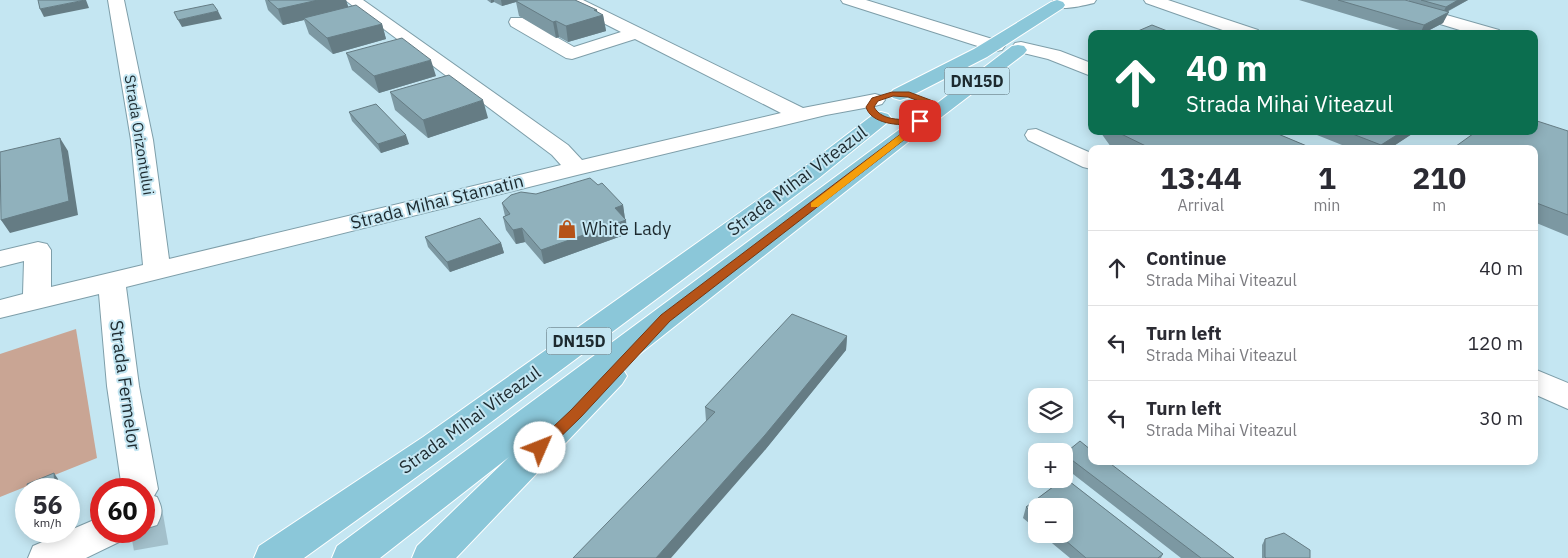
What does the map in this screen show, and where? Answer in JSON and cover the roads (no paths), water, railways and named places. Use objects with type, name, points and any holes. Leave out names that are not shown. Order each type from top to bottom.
[{"type":"main road","name":"Strada Mihai Viteazul","points":[[900,94],[951,71],[996,46],[1059,3]]},
{"type":"main road","name":"Strada Mihai Viteazul","points":[[351,558],[1021,47],[1038,31],[1059,3]]},
{"type":"main road","name":"Strada Mihai Viteazul","points":[[273,558],[435,446],[803,179],[878,109],[886,95],[917,96],[934,107],[929,117],[904,123],[878,109]]},
{"type":"main road","points":[[431,558],[503,483],[576,413],[666,318]]},
{"type":"street","name":"Strada Orizontului","points":[[116,0],[142,140],[157,270]]},
{"type":"street","points":[[353,0],[560,150],[577,168]]},
{"type":"street","points":[[570,0],[801,115]]},
{"type":"street","points":[[849,0],[996,46]]},
{"type":"street","points":[[1059,3],[1088,0]]},
{"type":"street","points":[[1152,0],[1240,30]]},
{"type":"street","points":[[1377,0],[1479,30]]},
{"type":"street","points":[[517,22],[572,54],[637,33]]},
{"type":"street","points":[[1021,47],[1054,56],[1088,69]]},
{"type":"street","name":"Strada Mihai Stamatin","points":[[0,309],[801,115],[878,109]]},
{"type":"street","points":[[1036,135],[1088,161]]},
{"type":"street","points":[[0,258],[38,250],[37,300]]},
{"type":"street","name":"Strada Fermelor","points":[[112,282],[118,350],[128,426],[138,478]]},
{"type":"street","points":[[1538,382],[1568,397]]},
{"type":"street","points":[[47,558],[90,538]]},
{"type":"tunnel","points":[[150,543],[153,558]]},
{"type":"place","name":"White Lady","points":[[567,229]]}]
